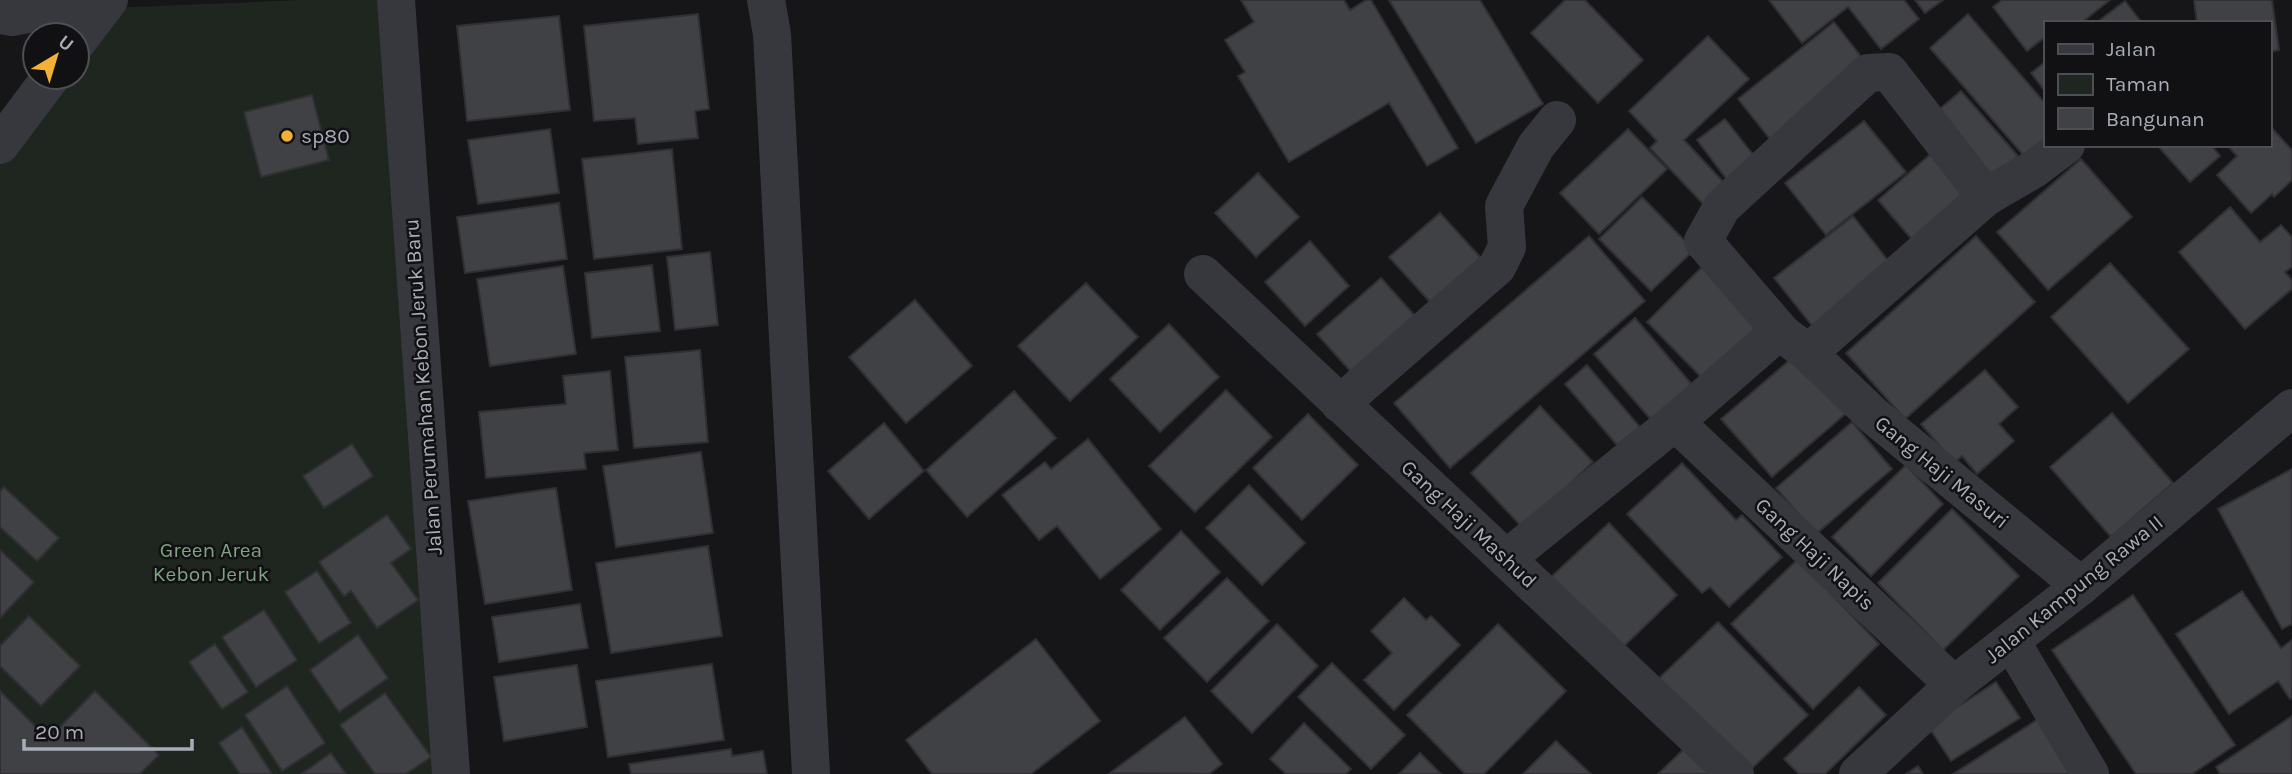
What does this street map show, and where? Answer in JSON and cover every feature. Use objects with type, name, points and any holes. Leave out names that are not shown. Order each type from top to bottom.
[{"type":"street","points":[[0,15],[12,17],[97,0]]},
{"type":"street","points":[[91,24],[109,0]]},
{"type":"street","name":"Jalan Perumahan Kebon Jeruk Baru","points":[[396,0],[452,774]]},
{"type":"street","points":[[766,0],[773,48],[811,774]]},
{"type":"street","name":"Gang Haji Masuri","points":[[1986,197],[1889,72],[1868,73],[1722,207],[1703,241],[1796,343],[1874,416],[2081,586]]},
{"type":"street","points":[[0,145],[40,91]]},
{"type":"street","points":[[1340,404],[1497,267],[1507,247],[1504,206],[1536,146],[1557,120]]},
{"type":"street","points":[[1506,559],[1675,422],[1775,335],[1796,343],[1986,197],[2034,169],[2063,147]]},
{"type":"street","name":"Gang Haji Mashud","points":[[1203,274],[1735,774]]},
{"type":"street","name":"Jalan Kampung Rawa II","points":[[1858,774],[1954,685],[2081,586],[2292,408]]},
{"type":"street","name":"Gang Haji Napis","points":[[1675,422],[1954,685]]},
{"type":"street","points":[[2011,641],[2090,774]]},
{"type":"green space","name":"Green Area Kebon Jeruk","points":[[302,0],[392,0],[435,774],[0,774],[0,122],[24,91],[91,91],[91,21],[80,21],[83,9]]},
{"type":"building","points":[[1241,0],[1344,0],[1350,10],[1366,0],[1371,0],[1458,148],[1427,166],[1389,103],[1289,162],[1238,76],[1245,72],[1225,40],[1254,22]]},
{"type":"building","points":[[1389,0],[1480,0],[1543,104],[1476,143]]},
{"type":"building","points":[[1565,0],[1585,0],[1643,60],[1598,103],[1531,33]]},
{"type":"building","points":[[1769,0],[1904,0],[1919,19],[1881,49],[1848,7],[1802,43]]},
{"type":"building","points":[[1915,0],[1943,0],[1925,13]]},
{"type":"building","points":[[2002,0],[2110,0],[2084,21],[2044,21],[2044,38],[2027,51],[1993,7]]},
{"type":"building","points":[[2194,0],[2272,0],[2279,50],[2271,52],[2271,21],[2197,21]]},
{"type":"building","points":[[2125,1],[2140,21],[2099,21]]},
{"type":"building","points":[[698,14],[709,109],[695,111],[698,138],[638,144],[635,118],[594,121],[584,26]]},
{"type":"building","points":[[1968,14],[2044,102],[2044,146],[2031,164],[1930,48]]},
{"type":"building","points":[[559,16],[570,110],[467,121],[457,26]]},
{"type":"building","points":[[1834,22],[1867,64],[1770,139],[1738,99]]},
{"type":"building","points":[[1708,36],[1749,79],[1684,140],[1730,189],[1708,209],[1650,148],[1657,141],[1629,111]]},
{"type":"building","points":[[2044,63],[2044,90],[2031,73]]},
{"type":"building","points":[[1961,91],[2018,156],[1987,184],[1929,118]]},
{"type":"building","name":"sp80","points":[[312,95],[329,160],[261,177],[244,112]]},
{"type":"building","points":[[1725,119],[1759,162],[1731,185],[1697,140]]},
{"type":"building","points":[[1864,121],[1906,172],[1826,235],[1785,183]]},
{"type":"building","points":[[2271,127],[2292,150],[2292,180],[2251,213],[2217,175],[2237,156],[2229,147],[2271,147]]},
{"type":"building","points":[[550,129],[559,193],[478,204],[468,140]]},
{"type":"building","points":[[1628,129],[1667,169],[1599,234],[1560,193]]},
{"type":"building","points":[[2159,147],[2213,147],[2220,156],[2190,182]]},
{"type":"building","points":[[672,149],[682,249],[594,259],[582,159]]},
{"type":"building","points":[[1933,152],[1975,203],[1921,250],[1878,200]]},
{"type":"building","points":[[2081,159],[2132,217],[2048,290],[1997,232]]},
{"type":"building","points":[[1258,173],[1299,217],[1256,257],[1215,213]]},
{"type":"building","points":[[1642,197],[1694,250],[1651,291],[1599,239]]},
{"type":"building","points":[[559,203],[567,259],[465,273],[457,217]]},
{"type":"building","points":[[2230,207],[2260,242],[2281,225],[2292,237],[2292,267],[2285,272],[2292,280],[2292,289],[2245,329],[2179,252]]},
{"type":"building","points":[[1440,213],[1483,260],[1432,304],[1389,257]]},
{"type":"building","points":[[1853,216],[1897,272],[1818,333],[1774,278]]},
{"type":"building","points":[[1589,236],[1645,301],[1450,468],[1394,403]]},
{"type":"building","points":[[1976,236],[2035,302],[1905,419],[1846,353]]},
{"type":"building","points":[[1310,241],[1349,286],[1305,326],[1265,282]]},
{"type":"building","points":[[710,252],[718,325],[675,330],[667,257]]},
{"type":"building","points":[[1708,261],[1768,322],[1707,383],[1647,322]]},
{"type":"building","points":[[2110,263],[2189,349],[2128,403],[2051,317]]},
{"type":"building","points":[[652,265],[660,331],[592,338],[585,273]]},
{"type":"building","points":[[563,266],[576,354],[490,366],[477,279]]},
{"type":"building","points":[[1381,278],[1417,318],[1353,374],[1317,334]]},
{"type":"building","points":[[1086,283],[1138,337],[1070,401],[1018,346]]},
{"type":"building","points":[[915,300],[972,366],[906,423],[849,357]]},
{"type":"building","points":[[1635,318],[1694,387],[1653,422],[1594,354]]},
{"type":"building","points":[[1169,324],[1219,377],[1160,432],[1110,379]]},
{"type":"building","points":[[700,350],[708,442],[634,448],[625,357]]},
{"type":"building","points":[[1799,352],[1850,410],[1772,477],[1721,419]]},
{"type":"building","points":[[1587,365],[1640,427],[1617,445],[1565,384]]},
{"type":"building","points":[[1985,370],[2018,407],[1999,424],[2014,441],[1977,474],[1962,456],[1954,463],[1921,424]]},
{"type":"building","points":[[610,371],[618,450],[584,453],[586,469],[486,478],[479,412],[566,404],[563,376]]},
{"type":"building","points":[[1226,390],[1272,437],[1195,512],[1149,466]]},
{"type":"building","points":[[1014,391],[1056,438],[967,517],[926,470]]},
{"type":"building","points":[[1540,406],[1593,462],[1523,528],[1471,473]]},
{"type":"building","points":[[2112,413],[2173,483],[2111,537],[2050,467]]},
{"type":"building","points":[[1308,414],[1358,465],[1302,520],[1253,468]]},
{"type":"building","points":[[1852,422],[1892,469],[1816,534],[1776,488]]},
{"type":"building","points":[[884,423],[924,471],[869,519],[828,471]]},
{"type":"building","points":[[1088,439],[1161,529],[1100,579],[1057,526],[1039,540],[1002,495],[1045,462],[1051,469]]},
{"type":"building","points":[[352,444],[373,476],[324,508],[303,476]]},
{"type":"building","points":[[701,452],[713,533],[616,547],[603,466]]},
{"type":"building","points":[[1682,463],[1736,520],[1742,515],[1782,557],[1729,607],[1710,587],[1702,593],[1627,514]]},
{"type":"building","points":[[1906,465],[1943,504],[1871,576],[1832,537]]},
{"type":"building","points":[[2292,469],[2292,624],[2282,629],[2218,509]]},
{"type":"building","points":[[1249,485],[1305,543],[1262,585],[1206,528]]},
{"type":"building","points":[[4,487],[59,538],[37,561],[0,527],[0,491]]},
{"type":"building","points":[[556,488],[572,590],[485,604],[468,501]]},
{"type":"building","points":[[1952,509],[2019,576],[1943,650],[1878,583]]},
{"type":"building","points":[[387,515],[411,549],[391,563],[418,600],[377,628],[351,591],[344,596],[319,562]]},
{"type":"building","points":[[1609,523],[1677,595],[1621,649],[1551,577]]},
{"type":"building","points":[[1181,531],[1220,572],[1160,630],[1121,590]]},
{"type":"building","points":[[708,546],[722,636],[611,653],[596,563]]},
{"type":"building","points":[[0,550],[34,582],[0,618]]},
{"type":"building","points":[[1798,559],[1879,644],[1813,709],[1731,624]]},
{"type":"building","points":[[317,571],[351,623],[319,643],[285,592]]},
{"type":"building","points":[[1227,578],[1269,621],[1207,682],[1164,638]]},
{"type":"building","points":[[2242,591],[2281,648],[2292,640],[2292,698],[2290,699],[2278,681],[2229,714],[2176,634]]},
{"type":"building","points":[[2133,595],[2235,745],[2192,774],[2136,774],[2052,650]]},
{"type":"building","points":[[1404,598],[1426,620],[1431,616],[1460,645],[1394,710],[1364,680],[1392,653],[1371,631]]},
{"type":"building","points":[[580,604],[588,648],[499,662],[492,617]]},
{"type":"building","points":[[264,610],[297,660],[256,687],[222,637]]},
{"type":"building","points":[[29,616],[80,666],[41,706],[0,666],[0,646]]},
{"type":"building","points":[[1718,622],[1808,715],[1746,774],[1655,682]]},
{"type":"building","points":[[1277,624],[1318,666],[1252,733],[1211,691]]},
{"type":"building","points":[[1498,624],[1566,691],[1484,774],[1465,774],[1407,715]]},
{"type":"building","points":[[358,635],[388,678],[339,712],[310,670]]},
{"type":"building","points":[[1036,639],[1100,721],[1031,774],[932,774],[906,740]]},
{"type":"building","points":[[215,644],[248,692],[222,709],[189,662]]},
{"type":"building","points":[[1332,663],[1405,735],[1371,769],[1298,697]]},
{"type":"building","points":[[712,664],[724,740],[608,757],[596,681]]},
{"type":"building","points":[[577,665],[587,727],[504,741],[494,677]]},
{"type":"building","points":[[1996,682],[2020,718],[1951,761],[1928,726]]},
{"type":"building","points":[[287,686],[325,743],[282,771],[245,715]]},
{"type":"building","points":[[1859,687],[1886,715],[1825,774],[1799,774],[1784,759]]},
{"type":"building","points":[[0,691],[48,739],[95,691],[159,755],[140,774],[0,774]]},
{"type":"building","points":[[385,693],[431,757],[406,774],[375,774],[340,725]]},
{"type":"building","points":[[2046,714],[2086,774],[1953,774]]},
{"type":"building","points":[[2292,716],[2292,774],[2220,774],[2216,767]]},
{"type":"building","points":[[1185,717],[1222,764],[1209,774],[1110,773]]},
{"type":"building","points":[[1304,723],[1351,769],[1346,774],[1286,774],[1270,759]]},
{"type":"building","points":[[242,727],[272,774],[240,774],[219,743]]},
{"type":"building","points":[[1556,741],[1591,774],[1523,774]]},
{"type":"building","points":[[1685,748],[1711,774],[1658,774]]},
{"type":"building","points":[[731,749],[732,756],[763,751],[767,774],[631,774],[629,764]]},
{"type":"building","points":[[331,753],[346,774],[301,774]]},
{"type":"building","points":[[1420,753],[1441,774],[1399,774]]},
{"type":"building","points":[[1918,766],[1923,774],[1906,774]]},
{"type":"place","name":"sp80","points":[[287,136]]}]
